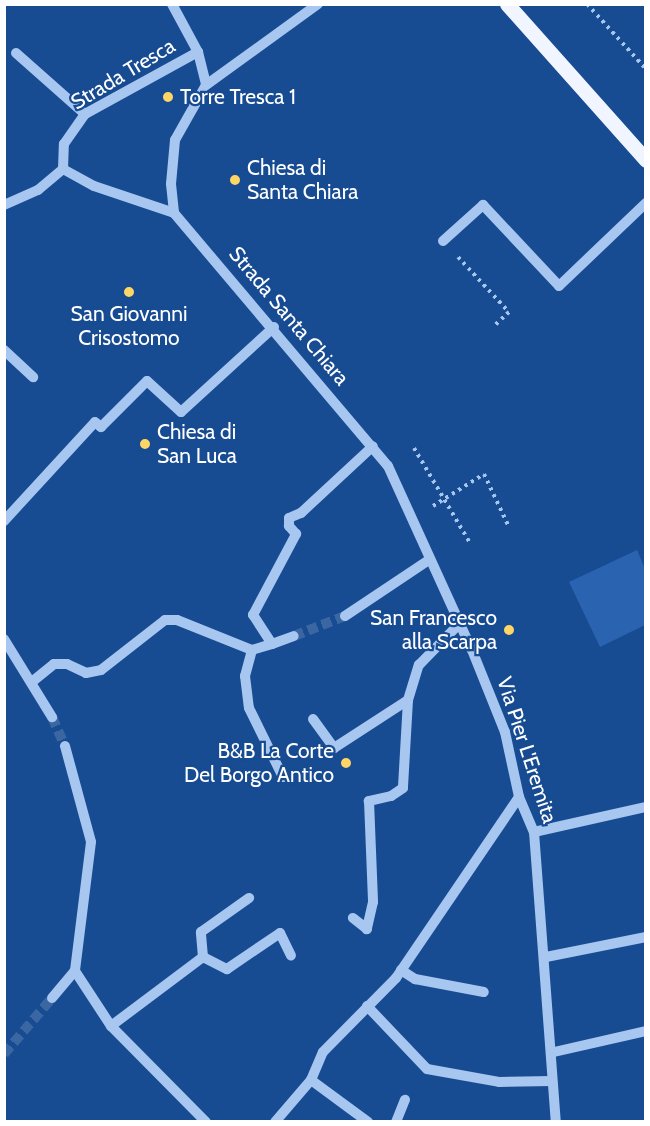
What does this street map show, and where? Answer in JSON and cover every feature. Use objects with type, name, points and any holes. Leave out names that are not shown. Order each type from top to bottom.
[{"type":"main road","points":[[507,4],[645,160]]},
{"type":"street","points":[[171,4],[198,52],[206,85]]},
{"type":"street","points":[[4,205],[38,190],[63,169],[94,186],[174,213],[171,184],[175,140],[206,85],[318,4]]},
{"type":"street","name":"Strada Tresca","points":[[63,169],[64,144],[85,114],[198,52]]},
{"type":"street","points":[[16,53],[85,114]]},
{"type":"street","points":[[443,241],[483,205],[559,286],[645,203]]},
{"type":"street","name":"Strada Santa Chiara","points":[[174,213],[274,327],[388,466]]},
{"type":"street","points":[[4,521],[95,422],[101,427],[147,381],[181,412],[274,327]]},
{"type":"street","points":[[4,351],[33,377]]},
{"type":"street","points":[[272,644],[253,615],[296,534],[289,526],[289,518],[302,513],[373,446]]},
{"type":"street","name":"Via Pier L'Eremita","points":[[388,466],[505,732],[519,797],[534,832],[554,1052],[552,1081],[556,1122]]},
{"type":"street","points":[[345,616],[429,560]]},
{"type":"street","points":[[33,681],[54,664],[67,664],[86,673],[101,670],[165,620],[177,620],[252,650],[294,636]]},
{"type":"street","points":[[353,918],[367,929],[373,902],[369,801],[391,796],[403,788],[408,700],[419,665],[459,624]]},
{"type":"street","points":[[4,639],[33,681],[52,717]]},
{"type":"street","points":[[252,650],[245,676],[249,708],[283,777]]},
{"type":"street","points":[[313,719],[334,748],[408,700]]},
{"type":"street","points":[[52,998],[75,971],[91,842],[65,746]]},
{"type":"street","points":[[275,1122],[311,1080],[322,1052],[401,970],[519,797]]},
{"type":"street","points":[[534,832],[645,807]]},
{"type":"street","points":[[203,957],[201,932],[249,898]]},
{"type":"street","points":[[203,957],[227,969],[280,933],[291,956]]},
{"type":"street","points":[[546,957],[645,937]]},
{"type":"street","points":[[111,1026],[203,957]]},
{"type":"street","points":[[401,970],[415,979],[484,992]]},
{"type":"street","points":[[75,971],[111,1026],[206,1122]]},
{"type":"street","points":[[367,1006],[427,1069],[499,1083],[552,1081]]},
{"type":"street","points":[[554,1052],[645,1032]]},
{"type":"street","points":[[311,1080],[368,1122]]},
{"type":"street","points":[[396,1122],[405,1100]]},
{"type":"path","points":[[587,4],[645,69]]},
{"type":"path","points":[[443,241],[509,312],[495,325]]},
{"type":"path","points":[[414,448],[470,543]]},
{"type":"path","points":[[412,520],[484,474],[508,525]]},
{"type":"shaded area","points":[[637,550],[645,569],[645,625],[600,647],[569,582]]},
{"type":"tunnel","points":[[294,636],[345,616]]},
{"type":"tunnel","points":[[52,717],[65,746]]},
{"type":"tunnel","points":[[4,1054],[52,998]]},
{"type":"place","name":"Torre Tresca 1","points":[[168,97]]},
{"type":"place","name":"Chiesa di Santa Chiara","points":[[235,180]]},
{"type":"place","name":"San Giovanni Crisostomo","points":[[129,292]]},
{"type":"place","name":"Chiesa di San Luca","points":[[145,444]]},
{"type":"place","name":"San Francesco alla Scarpa","points":[[509,630]]},
{"type":"place","name":"B&B La Corte Del Borgo Antico","points":[[346,763]]}]
